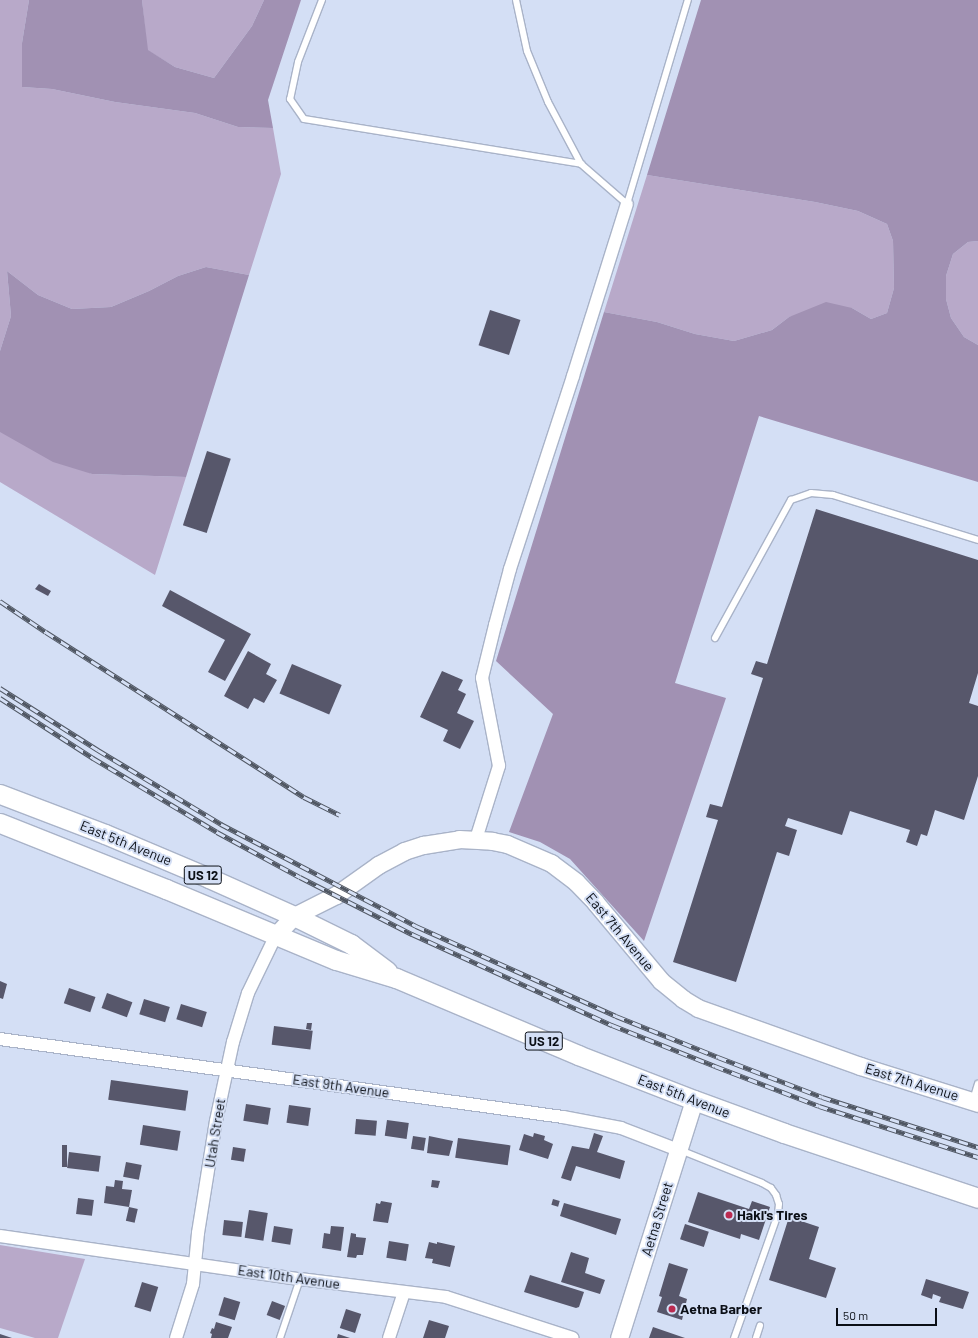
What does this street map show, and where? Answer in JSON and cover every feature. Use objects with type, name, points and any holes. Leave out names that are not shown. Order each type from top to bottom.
[{"type":"main road","name":"East 5th Avenue","points":[[0,794],[112,837],[294,916],[351,944],[396,978]]},
{"type":"main road","name":"East 5th Avenue","points":[[0,823],[336,960],[396,978],[578,1055],[694,1100],[784,1133],[978,1198]]},
{"type":"street","points":[[476,840],[499,766],[482,678],[494,625],[510,569],[627,204]]},
{"type":"street","name":"East 7th Avenue","points":[[276,935],[294,916],[336,895],[378,865],[404,851],[443,841],[492,841],[522,850],[551,863],[564,873],[595,902],[661,981],[683,999],[698,1008],[860,1066],[975,1102]]},
{"type":"street","name":"Utah Street","points":[[176,1338],[191,1291],[196,1264],[198,1233],[215,1126],[227,1070],[244,1004],[262,962],[276,935]]},
{"type":"street","name":"East 9th Avenue","points":[[0,1039],[586,1120],[620,1128],[678,1150]]},
{"type":"street","name":"Aetna Street","points":[[619,1338],[694,1100]]},
{"type":"street","name":"East 10th Avenue","points":[[0,1236],[300,1279],[455,1299],[573,1338]]},
{"type":"street","points":[[389,1338],[404,1292]]},
{"type":"lane","points":[[322,0],[298,62],[290,100],[304,119],[581,164]]},
{"type":"lane","points":[[516,0],[526,51],[548,102],[581,164],[627,204],[688,0]]},
{"type":"lane","points":[[715,638],[791,500],[811,492],[833,495],[978,540]]},
{"type":"lane","points":[[975,1102],[978,1084]]},
{"type":"lane","points":[[678,1150],[762,1182],[771,1188],[776,1195],[779,1204],[778,1214],[734,1338]]},
{"type":"lane","points":[[280,1338],[300,1279]]},
{"type":"lane","points":[[756,1338],[760,1326]]},
{"type":"shaded area","points":[[0,0],[29,0],[22,43],[22,87],[52,89],[115,102],[195,113],[238,127],[273,128],[281,174],[249,275],[206,267],[178,276],[149,291],[111,307],[72,309],[38,295],[7,271],[11,316],[0,351]]},
{"type":"shaded area","points":[[29,0],[142,0],[148,50],[175,67],[214,78],[252,26],[264,0],[301,0],[268,100],[273,128],[238,127],[195,113],[115,102],[52,89],[22,87],[22,43]]},
{"type":"shaded area","points":[[142,0],[264,0],[252,26],[214,78],[175,67],[147,50]]},
{"type":"shaded area","points":[[701,0],[978,0],[978,241],[968,242],[953,254],[946,276],[946,299],[951,318],[964,337],[978,345],[978,482],[759,416],[675,683],[726,698],[644,941],[570,859],[540,842],[509,832],[553,714],[496,661],[604,312],[657,322],[695,334],[734,341],[772,330],[789,317],[826,302],[852,308],[871,319],[887,313],[894,288],[893,241],[887,224],[858,211],[815,202],[647,175]]},
{"type":"shaded area","points":[[647,175],[815,202],[858,211],[887,224],[893,241],[894,288],[887,313],[871,319],[852,308],[789,317],[772,330],[734,341],[695,334],[657,322],[604,312]]},
{"type":"shaded area","points":[[978,241],[978,345],[964,337],[951,318],[946,299],[946,276],[953,254],[968,242]]},
{"type":"shaded area","points":[[206,267],[249,275],[186,477],[92,474],[53,462],[0,432],[0,351],[11,316],[7,271],[38,295],[72,309],[111,307],[149,291],[178,276]]},
{"type":"shaded area","points":[[0,431],[92,474],[186,477],[155,575],[0,482]]},
{"type":"shaded area","points":[[0,1245],[85,1259],[58,1338],[35,1338],[0,1328]]},
{"type":"building","points":[[490,310],[520,320],[509,355],[479,345]]},
{"type":"building","points":[[207,451],[231,459],[207,533],[183,525]]},
{"type":"building","points":[[816,509],[978,560],[978,673],[969,703],[978,706],[978,776],[964,820],[935,810],[927,836],[921,834],[917,846],[906,842],[910,830],[850,811],[842,835],[788,818],[785,826],[797,830],[789,856],[777,852],[736,982],[673,962],[718,820],[706,817],[710,804],[722,807],[763,678],[751,674],[756,661],[767,664]]},
{"type":"building","points":[[39,584],[51,591],[48,596],[35,589]]},
{"type":"building","points":[[170,590],[251,634],[225,681],[208,672],[225,640],[162,606]]},
{"type":"building","points":[[248,651],[271,664],[266,674],[277,680],[264,703],[254,698],[248,709],[224,696]]},
{"type":"building","points":[[292,664],[342,685],[329,715],[279,693]]},
{"type":"building","points":[[442,671],[463,680],[458,690],[466,694],[457,713],[474,721],[460,749],[443,741],[448,730],[420,717]]},
{"type":"building","points":[[0,981],[7,984],[3,999],[0,998]]},
{"type":"building","points":[[69,988],[95,997],[90,1012],[64,1003]]},
{"type":"building","points":[[107,993],[132,1002],[127,1017],[102,1008]]},
{"type":"building","points":[[144,999],[170,1007],[165,1022],[139,1014]]},
{"type":"building","points":[[181,1004],[207,1012],[202,1027],[176,1019]]},
{"type":"building","points":[[307,1023],[312,1023],[311,1030],[306,1029]]},
{"type":"building","points":[[274,1026],[313,1031],[310,1050],[272,1045]]},
{"type":"building","points":[[111,1080],[188,1091],[185,1111],[108,1100]]},
{"type":"building","points":[[246,1104],[271,1108],[268,1125],[243,1121]]},
{"type":"building","points":[[289,1105],[311,1108],[308,1126],[286,1123]]},
{"type":"building","points":[[356,1119],[377,1121],[376,1136],[355,1134]]},
{"type":"building","points":[[387,1120],[409,1123],[407,1139],[385,1136]]},
{"type":"building","points":[[143,1125],[181,1131],[177,1151],[140,1145]]},
{"type":"building","points":[[534,1133],[545,1136],[544,1140],[553,1144],[548,1159],[519,1150],[524,1134],[533,1137]]},
{"type":"building","points":[[594,1133],[603,1136],[597,1152],[625,1161],[620,1179],[576,1166],[571,1181],[561,1178],[572,1146],[589,1149]]},
{"type":"building","points":[[413,1136],[426,1138],[424,1151],[411,1149]]},
{"type":"building","points":[[429,1136],[453,1141],[449,1156],[427,1153]]},
{"type":"building","points":[[458,1138],[510,1145],[508,1165],[455,1158]]},
{"type":"building","points":[[62,1145],[67,1145],[67,1167],[62,1167]]},
{"type":"building","points":[[233,1147],[246,1149],[244,1162],[231,1160]]},
{"type":"building","points":[[69,1152],[101,1156],[99,1172],[67,1168]]},
{"type":"building","points":[[126,1162],[142,1165],[139,1180],[123,1177]]},
{"type":"building","points":[[115,1180],[123,1181],[122,1189],[132,1190],[129,1207],[104,1203],[106,1186],[114,1187]]},
{"type":"building","points":[[432,1180],[440,1181],[438,1188],[431,1187]]},
{"type":"building","name":"Haki's Tires","points":[[698,1192],[749,1209],[752,1201],[770,1207],[759,1240],[741,1234],[740,1239],[688,1222]]},
{"type":"building","points":[[78,1198],[94,1200],[92,1216],[76,1214]]},
{"type":"building","points":[[553,1199],[560,1201],[558,1207],[551,1205]]},
{"type":"building","points":[[381,1201],[392,1203],[388,1223],[373,1221],[376,1203],[380,1204]]},
{"type":"building","points":[[564,1203],[621,1219],[616,1235],[560,1216]]},
{"type":"building","points":[[129,1207],[138,1209],[135,1223],[126,1221]]},
{"type":"building","points":[[249,1210],[268,1213],[263,1241],[245,1238]]},
{"type":"building","points":[[789,1217],[819,1227],[809,1259],[836,1268],[826,1298],[769,1280]]},
{"type":"building","points":[[224,1220],[243,1222],[241,1237],[222,1235]]},
{"type":"building","points":[[685,1224],[709,1232],[704,1247],[680,1239]]},
{"type":"building","points":[[274,1226],[293,1229],[290,1245],[271,1242]]},
{"type":"building","points":[[331,1226],[344,1227],[341,1251],[322,1248],[324,1233],[330,1234]]},
{"type":"building","points":[[351,1233],[356,1234],[356,1237],[366,1238],[363,1255],[357,1255],[356,1258],[347,1257]]},
{"type":"building","points":[[389,1241],[409,1244],[406,1261],[386,1258]]},
{"type":"building","points":[[429,1242],[437,1244],[437,1242],[455,1246],[450,1267],[432,1263],[433,1259],[425,1258]]},
{"type":"building","points":[[571,1252],[589,1258],[585,1273],[605,1280],[600,1294],[561,1282]]},
{"type":"building","points":[[669,1263],[688,1269],[679,1296],[687,1299],[682,1320],[657,1312],[662,1297],[659,1296]]},
{"type":"building","points":[[530,1275],[584,1292],[579,1307],[576,1308],[524,1292]]},
{"type":"building","points":[[926,1279],[969,1292],[963,1309],[939,1302],[941,1297],[933,1294],[932,1299],[921,1295]]},
{"type":"building","points":[[142,1282],[158,1287],[151,1312],[134,1307]]},
{"type":"building","points":[[224,1297],[240,1302],[235,1320],[218,1315]]},
{"type":"building","points":[[272,1301],[285,1306],[280,1320],[267,1315]]},
{"type":"building","points":[[346,1309],[361,1314],[355,1333],[340,1328]]},
{"type":"building","points":[[429,1320],[449,1326],[445,1338],[423,1338]]},
{"type":"building","points":[[216,1322],[232,1327],[228,1338],[211,1338],[212,1334],[210,1333],[212,1328],[214,1329]]},
{"type":"building","points":[[653,1327],[685,1338],[649,1338]]},
{"type":"building","points":[[0,1334],[12,1338],[0,1338]]},
{"type":"building","points":[[338,1334],[350,1338],[337,1338]]},
{"type":"railway","points":[[0,601],[304,797],[340,815]]},
{"type":"railway","points":[[0,688],[98,750],[221,824],[416,926],[616,1016],[718,1057],[822,1097],[978,1147]]},
{"type":"railway","points":[[0,698],[93,758],[217,832],[300,877],[412,934],[612,1025],[715,1066],[819,1106],[978,1157]]},
{"type":"place","name":"Haki's Tires","points":[[729,1215]]},
{"type":"place","name":"Aetna Barber","points":[[672,1309]]}]
